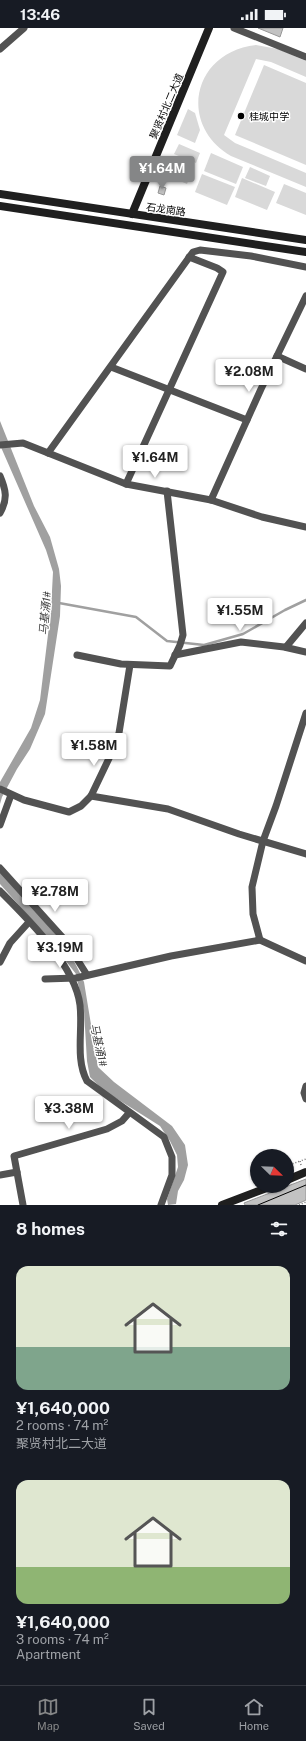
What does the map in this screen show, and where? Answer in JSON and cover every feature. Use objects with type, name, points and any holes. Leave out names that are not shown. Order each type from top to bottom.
[{"type":"main road","name":"聚贤村北二大道","points":[[132,214],[209,28]]},
{"type":"main road","name":"石龙南路","points":[[0,194],[306,240]]},
{"type":"main road","points":[[0,206],[306,252]]},
{"type":"main road","points":[[294,1177],[306,1172]]},
{"type":"main road","points":[[222,1205],[254,1193]]},
{"type":"street","points":[[0,48],[24,28]]},
{"type":"street","points":[[234,28],[306,57]]},
{"type":"street","points":[[239,254],[242,242]]},
{"type":"street","points":[[48,453],[193,252],[200,250],[239,254],[306,267]]},
{"type":"street","points":[[126,484],[223,272],[189,257]]},
{"type":"street","points":[[211,500],[306,296]]},
{"type":"street","points":[[277,356],[306,369]]},
{"type":"street","points":[[111,367],[247,420]]},
{"type":"street","points":[[3,445],[23,443],[126,484],[211,500],[262,517],[306,527]]},
{"type":"street","points":[[0,476],[6,489],[6,503],[0,513]]},
{"type":"street","points":[[77,655],[130,665],[170,666],[183,635],[167,491]]},
{"type":"street","points":[[286,647],[306,623]]},
{"type":"street","points":[[175,655],[241,642],[286,647],[306,652]]},
{"type":"street","points":[[0,825],[5,792],[46,807],[69,812],[81,806],[91,796],[113,750],[119,733],[130,665]]},
{"type":"street","points":[[260,940],[253,914],[252,887],[263,841],[306,713]]},
{"type":"street","points":[[91,796],[168,809],[306,854]]},
{"type":"street","points":[[0,868],[65,940],[86,976]]},
{"type":"street","points":[[0,891],[64,963],[74,978],[80,1004],[82,1023],[80,1050],[83,1074],[87,1081],[98,1091],[164,1137],[172,1157],[172,1175],[160,1205]]},
{"type":"street","points":[[0,962],[10,943],[29,922]]},
{"type":"street","points":[[45,979],[86,976],[170,956],[260,940],[306,961]]},
{"type":"street","points":[[306,1086],[304,1093],[306,1099]]},
{"type":"street","points":[[23,1205],[14,1156],[107,1129],[122,1121],[129,1113]]},
{"type":"street","points":[[0,1175],[17,1172]]},
{"type":"path","points":[[294,1163],[300,1161]]},
{"type":"path","points":[[299,1205],[306,1202]]},
{"type":"shaded area","points":[[256,45],[278,49],[306,61],[306,77],[271,62],[256,59],[224,135],[235,143],[306,173],[306,187],[231,156],[214,142],[203,126],[199,109],[200,91],[206,75],[218,61],[235,50]]},
{"type":"shaded area","points":[[264,65],[306,83],[306,165],[235,135]]},
{"type":"shaded area","points":[[188,109],[195,113],[200,130],[195,143],[177,135]]},
{"type":"shaded area","points":[[179,144],[200,153],[196,163],[174,154]]},
{"type":"shaded area","points":[[211,153],[243,167],[236,184],[204,171]]},
{"type":"shaded area","points":[[170,164],[191,173],[187,184],[166,175]]},
{"type":"shaded area","points":[[250,167],[270,176],[266,186],[245,178]]},
{"type":"shaded area","points":[[202,174],[235,187],[227,205],[195,192]]},
{"type":"shaded area","points":[[242,178],[275,192],[267,210],[235,197]]},
{"type":"shaded area","points":[[284,184],[306,193],[306,215],[276,203]]},
{"type":"shaded area","points":[[0,421],[34,506],[50,537],[59,569],[61,586],[60,616],[45,714],[30,749],[17,769],[2,797],[0,804],[0,782],[31,728],[40,700],[51,610],[53,572],[46,550],[0,445]]},
{"type":"shaded area","points":[[0,872],[58,937],[77,966],[84,982],[98,1067],[114,1082],[172,1126],[185,1145],[188,1165],[184,1180],[178,1191],[176,1204],[168,1205],[167,1199],[178,1167],[177,1155],[170,1141],[160,1126],[103,1090],[90,1077],[87,1061],[84,1011],[76,974],[48,938],[0,884]]},
{"type":"building","points":[[258,28],[283,28],[280,37]]},
{"type":"building","points":[[160,186],[166,188],[164,195],[158,193]]},
{"type":"building","points":[[306,1179],[306,1200],[295,1205],[245,1205],[244,1203],[270,1193],[294,1193],[294,1184]]},
{"type":"waterway","points":[[59,603],[136,617],[167,641],[204,645],[243,634],[306,600]]},
{"type":"tram line","points":[[258,1205],[306,1185]]},
{"type":"place","name":"桂城中学","points":[[241,116]]},
{"type":"water label","name":"马基涌1#","points":[[45,613]]},
{"type":"water label","name":"马基涌1#","points":[[99,1045]]}]
